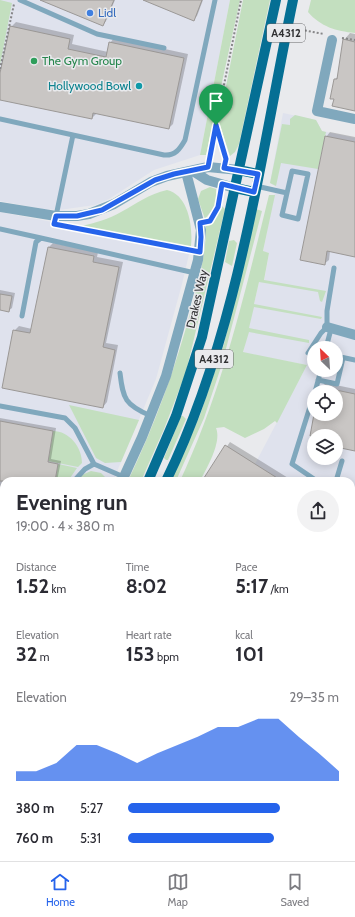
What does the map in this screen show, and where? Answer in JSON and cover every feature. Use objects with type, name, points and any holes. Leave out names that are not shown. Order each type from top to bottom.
[{"type":"main road","name":"Drakes Way","points":[[150,477],[174,423],[195,360],[207,316],[276,0]]},
{"type":"main road","name":"A4312","points":[[168,477],[197,408],[217,350],[237,273],[293,0]]},
{"type":"main road","points":[[239,170],[258,174]]},
{"type":"main road","points":[[235,188],[255,189]]},
{"type":"street","points":[[332,40],[317,111],[355,119]]},
{"type":"street","points":[[0,207],[56,216],[77,216],[102,210],[155,180],[208,167],[239,170]]},
{"type":"street","points":[[190,171],[207,180],[235,188]]},
{"type":"street","name":"Drakes Way","points":[[124,477],[151,416],[166,376],[200,252],[200,223],[190,193],[190,171]]},
{"type":"street","points":[[329,328],[355,335]]},
{"type":"lane","points":[[20,0],[97,34],[164,48]]},
{"type":"lane","points":[[0,119],[164,155],[170,155],[177,152],[184,140],[215,0]]},
{"type":"lane","points":[[56,216],[73,135]]},
{"type":"lane","points":[[292,171],[308,174],[298,219],[282,215],[287,193],[292,171]]},
{"type":"lane","points":[[255,189],[287,193]]},
{"type":"lane","points":[[0,229],[195,273]]},
{"type":"lane","points":[[22,316],[36,242],[41,238]]},
{"type":"lane","points":[[327,341],[329,328],[327,311],[334,268]]},
{"type":"lane","points":[[316,341],[321,333],[329,328]]},
{"type":"lane","points":[[343,358],[355,360]]},
{"type":"lane","points":[[120,372],[122,392],[128,404],[151,416]]},
{"type":"lane","points":[[316,385],[319,377]]},
{"type":"lane","points":[[318,380],[337,384],[339,377]]},
{"type":"lane","points":[[0,406],[65,418],[75,428],[94,464],[119,477]]},
{"type":"lane","points":[[307,416],[292,464],[311,477]]},
{"type":"lane","points":[[77,477],[84,469],[94,464]]},
{"type":"lane","points":[[337,477],[341,465]]},
{"type":"path","points":[[0,69],[15,0]]},
{"type":"path","points":[[208,167],[241,0]]},
{"type":"path","points":[[216,125],[226,159],[224,168]]},
{"type":"path","points":[[200,223],[210,221],[218,208],[222,184]]},
{"type":"path","points":[[56,216],[54,224],[200,252]]},
{"type":"shaded area","points":[[0,0],[230,0],[200,155],[154,170],[109,199],[95,205],[59,210],[43,209],[0,201]]},
{"type":"shaded area","points":[[283,113],[316,120],[322,131],[355,138],[355,477],[214,477],[255,464],[307,365],[243,353],[259,282],[264,282],[269,253],[263,252],[276,187],[270,183]]},
{"type":"shaded area","points":[[0,212],[188,248],[191,246],[156,379],[115,477],[0,477]]},
{"type":"green space","points":[[0,0],[12,3],[0,65]]},
{"type":"green space","points":[[230,0],[240,0],[206,155],[200,155]]},
{"type":"green space","points":[[243,0],[270,0],[239,144],[235,152],[230,156],[219,122]]},
{"type":"green space","points":[[311,0],[355,0],[355,33],[341,31],[324,25],[318,21],[308,12]]},
{"type":"green space","points":[[295,115],[316,120],[322,131],[326,132],[318,169],[281,163],[276,186],[270,183],[282,124],[290,125],[290,119]]},
{"type":"green space","points":[[210,187],[216,189],[216,205],[205,219],[198,199],[201,191]]},
{"type":"green space","points":[[167,190],[180,198],[188,213],[191,230],[191,246],[188,248],[82,228],[82,226],[112,217],[148,197]]},
{"type":"green space","points":[[269,195],[275,195],[263,251],[269,253],[264,280],[326,291],[322,302],[320,301],[318,292],[259,282],[254,304],[322,317],[321,319],[254,307],[249,328],[309,341],[307,341],[307,343],[249,332],[243,352],[307,365],[277,423],[275,421],[264,429],[245,438],[224,427],[216,428],[217,440],[210,462],[202,477],[182,477],[209,411],[232,340]]},
{"type":"green space","points":[[222,206],[225,209],[186,372],[164,429],[143,477],[130,477],[156,417],[172,373],[200,277],[205,247],[206,226],[211,225]]},
{"type":"green space","points":[[256,209],[262,211],[222,364],[204,418],[178,477],[173,477],[200,415],[224,344]]},
{"type":"green space","points":[[234,240],[237,243],[232,266],[225,262],[229,241]]},
{"type":"green space","points":[[69,405],[139,420],[121,462],[105,463],[96,458]]},
{"type":"green space","points":[[181,416],[186,419],[168,460],[166,460],[164,458]]},
{"type":"green space","points":[[53,431],[64,434],[74,441],[80,451],[82,463],[78,467],[48,461]]},
{"type":"green space","points":[[58,464],[77,468],[71,477],[56,477]]},
{"type":"green space","points":[[91,471],[101,473],[105,477],[80,477]]},
{"type":"building","name":"Lidl","points":[[40,0],[114,0],[103,26]]},
{"type":"building","points":[[143,0],[202,0],[194,21]]},
{"type":"building","points":[[10,26],[70,39],[68,49],[106,57],[109,42],[184,58],[169,129],[93,113],[92,119],[0,100],[0,73]]},
{"type":"building","points":[[343,39],[355,42],[355,111],[332,106],[334,99],[330,99],[334,79],[337,79]]},
{"type":"building","points":[[325,136],[355,142],[355,257],[327,251],[325,265],[300,260]]},
{"type":"building","points":[[48,247],[94,256],[93,262],[119,267],[103,347],[115,350],[103,408],[2,388],[13,330],[30,333]]},
{"type":"building","points":[[0,294],[12,296],[9,312],[0,310]]},
{"type":"building","points":[[343,391],[355,394],[355,451],[343,448],[343,429],[311,429],[313,421],[343,421]]},
{"type":"building","points":[[0,421],[53,431],[48,462],[58,464],[56,477],[0,477]]},
{"type":"building","points":[[225,445],[276,477],[205,477]]},
{"type":"place","name":"Lidl","points":[[90,13]]},
{"type":"place","name":"The Gym Group","points":[[34,61]]},
{"type":"place","name":"Hollywood Bowl","points":[[139,86]]},
{"type":"route","points":[[216,125],[226,159],[224,168],[258,174],[254,192],[222,184],[218,208],[210,221],[200,223],[200,252],[54,224],[56,216],[77,216],[102,210],[155,180],[174,174],[208,167],[216,125]]}]
